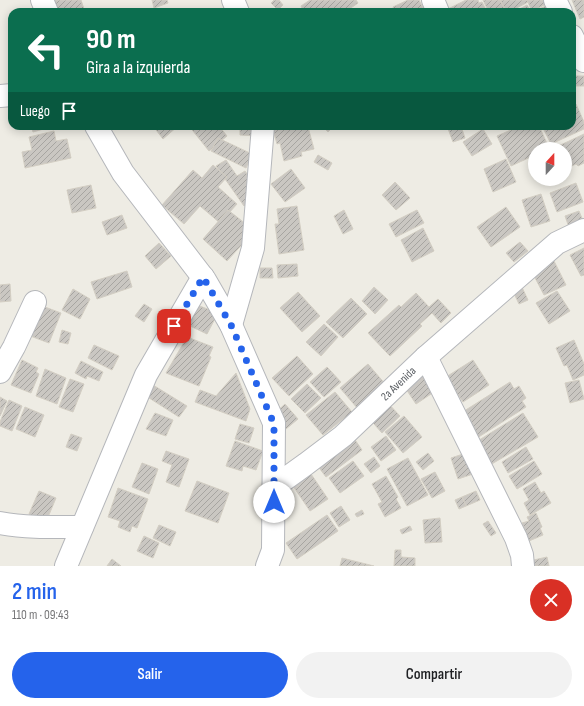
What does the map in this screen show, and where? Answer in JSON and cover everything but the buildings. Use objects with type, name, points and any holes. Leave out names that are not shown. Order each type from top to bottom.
[{"type":"street","points":[[576,44],[584,61]]},
{"type":"street","points":[[98,130],[122,174],[203,277],[231,325],[274,424],[274,550],[267,566]]},
{"type":"street","points":[[231,325],[253,248],[263,130]]},
{"type":"street","name":"2a Avenida","points":[[274,487],[343,436],[426,357],[557,243],[584,230]]},
{"type":"street","points":[[66,566],[146,375],[203,277]]},
{"type":"street","points":[[0,372],[14,347],[35,302]]},
{"type":"street","points":[[426,357],[516,538],[522,555],[523,566]]},
{"type":"street","points":[[0,523],[47,527],[82,527]]},
{"type":"route","points":[[174,326],[203,277],[231,325],[274,424],[274,502]]}]
